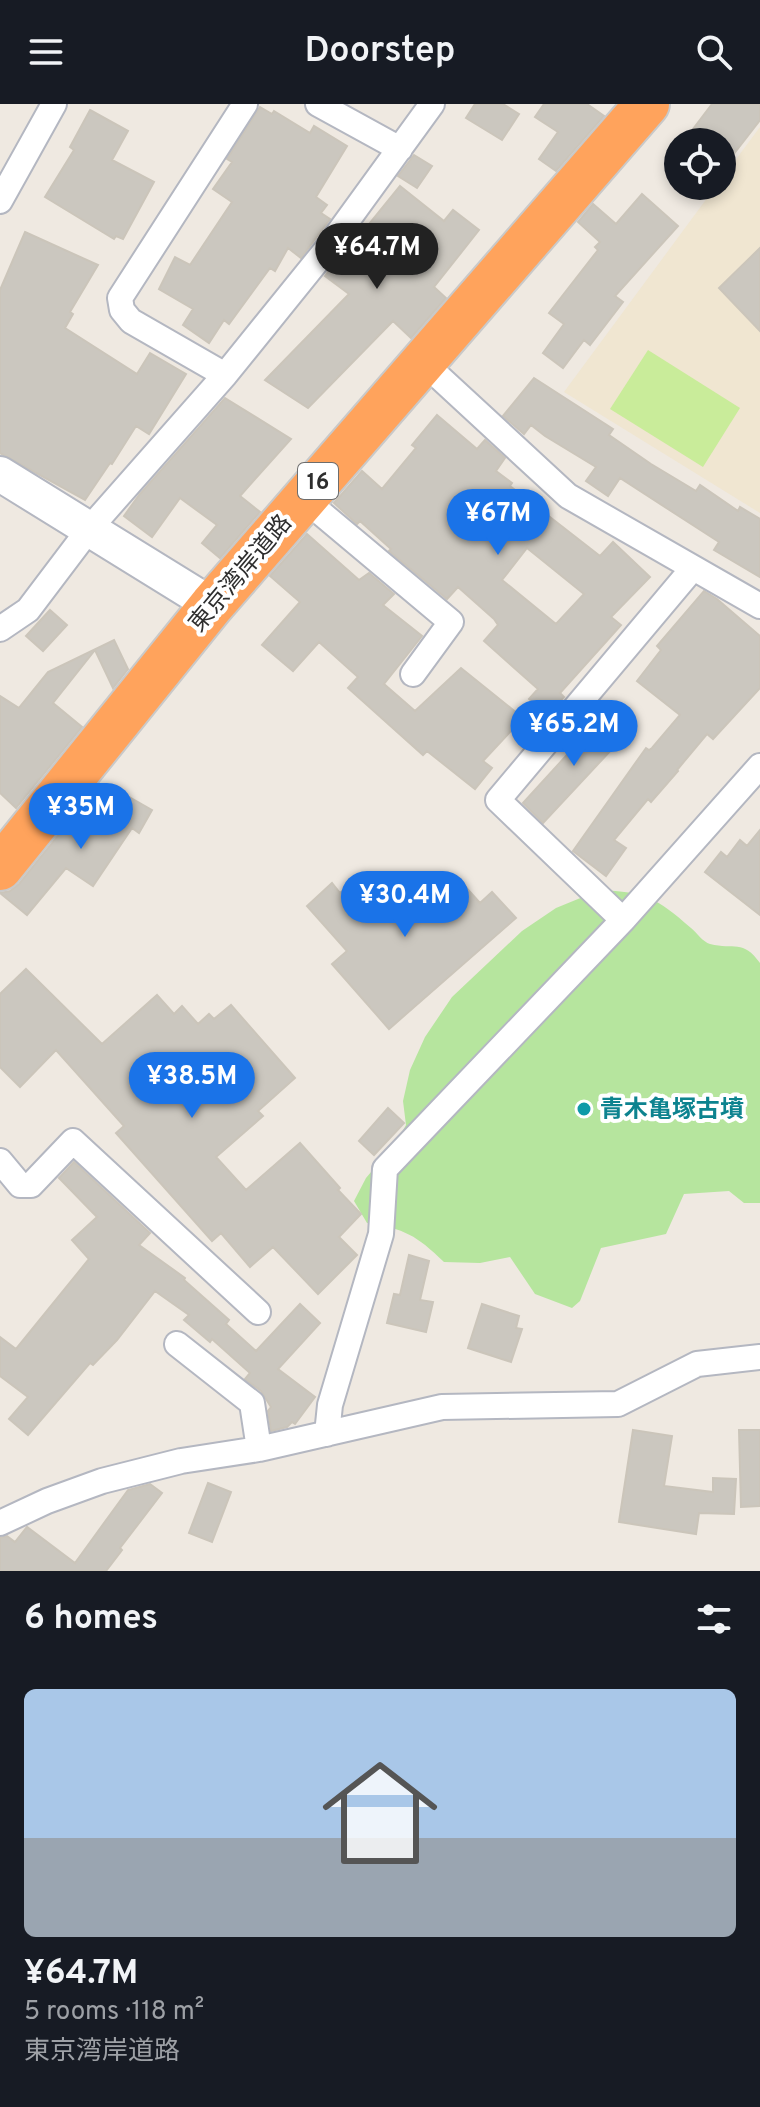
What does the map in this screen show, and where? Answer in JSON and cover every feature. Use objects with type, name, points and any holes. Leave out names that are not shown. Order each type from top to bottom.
[{"type":"highway","name":"東京湾岸道路","points":[[0,868],[212,605],[647,104]]},
{"type":"street","points":[[0,201],[54,104]]},
{"type":"street","points":[[225,375],[131,321],[122,310],[120,298],[245,104]]},
{"type":"street","points":[[318,104],[400,149]]},
{"type":"street","points":[[0,629],[28,610],[90,528],[225,375],[326,250],[432,104]]},
{"type":"street","points":[[424,363],[568,496],[760,606]]},
{"type":"street","points":[[0,474],[212,605]]},
{"type":"street","points":[[303,498],[451,622],[413,674]]},
{"type":"street","points":[[623,920],[498,800],[693,568]]},
{"type":"street","points":[[327,1434],[330,1405],[381,1234],[385,1169],[623,920],[760,766]]},
{"type":"street","points":[[0,1161],[20,1185],[31,1185],[73,1141],[258,1312]]},
{"type":"street","points":[[177,1344],[252,1403],[259,1449]]},
{"type":"street","points":[[0,1523],[47,1501],[102,1481],[181,1461],[259,1449],[442,1407],[618,1404],[697,1364],[760,1357]]},
{"type":"shaded area","points":[[760,127],[760,513],[564,392],[706,200],[736,200],[736,159]]},
{"type":"green space","points":[[648,350],[740,408],[703,467],[610,409]]},
{"type":"green space","points":[[600,890],[650,898],[707,943],[743,948],[760,963],[760,1203],[744,1203],[729,1191],[684,1194],[666,1234],[601,1248],[580,1301],[572,1308],[535,1294],[510,1257],[480,1263],[444,1262],[426,1245],[409,1235],[367,1223],[354,1201],[366,1178],[397,1141],[406,1125],[403,1101],[410,1070],[425,1037],[452,997],[522,931],[556,908]]},
{"type":"building","points":[[475,104],[503,104],[519,114],[502,140],[466,118]]},
{"type":"building","points":[[544,104],[587,104],[604,116],[556,171],[539,159],[558,132],[535,117]]},
{"type":"building","points":[[712,104],[760,104],[760,120],[736,151],[736,128],[694,128]]},
{"type":"building","points":[[260,107],[272,114],[274,111],[310,133],[314,126],[347,146],[316,197],[327,205],[321,213],[330,219],[301,258],[288,248],[275,271],[270,268],[229,324],[224,320],[209,343],[183,325],[193,309],[159,289],[175,257],[190,265],[232,202],[213,189],[232,162],[227,159]]},
{"type":"building","points":[[90,110],[128,131],[112,160],[154,182],[123,239],[116,236],[114,239],[45,197],[74,150],[70,147]]},
{"type":"building","points":[[414,155],[432,166],[417,188],[398,176]]},
{"type":"building","points":[[400,186],[444,221],[453,210],[479,230],[434,287],[446,298],[411,338],[393,321],[308,408],[265,380],[349,294],[325,276],[354,237],[357,239]]},
{"type":"building","points":[[642,194],[678,226],[615,296],[623,302],[590,345],[584,340],[563,368],[543,353],[564,324],[549,313],[598,250],[595,247],[600,242],[578,222],[593,204],[616,224]]},
{"type":"building","points":[[25,232],[98,265],[70,312],[73,314],[65,328],[137,374],[150,353],[186,374],[149,434],[136,426],[85,500],[0,453],[0,290]]},
{"type":"building","points":[[760,248],[760,331],[719,288]]},
{"type":"building","points":[[534,378],[613,429],[609,435],[651,464],[696,491],[700,485],[738,511],[740,507],[760,519],[760,577],[714,550],[719,542],[620,478],[608,496],[586,481],[596,467],[531,425],[524,434],[503,416]]},
{"type":"building","points":[[225,398],[291,439],[240,496],[260,512],[220,558],[202,543],[217,525],[180,498],[152,537],[124,516]]},
{"type":"building","points":[[437,415],[477,449],[485,440],[505,458],[496,471],[512,483],[510,486],[600,556],[613,542],[650,577],[611,617],[621,625],[560,693],[564,697],[547,715],[529,699],[538,689],[484,641],[498,625],[494,619],[458,587],[447,599],[389,551],[391,549],[360,521],[357,524],[334,503],[362,471],[382,489],[416,448],[412,445]],"holes":[[[527,548],[584,594],[556,624],[502,580]]]},
{"type":"building","points":[[307,534],[359,580],[369,573],[394,594],[383,605],[422,636],[384,684],[415,711],[461,668],[523,718],[483,761],[492,768],[475,789],[427,751],[423,755],[348,688],[358,677],[319,642],[293,671],[262,645],[300,602],[270,576]]},
{"type":"building","points":[[704,591],[760,636],[760,688],[713,739],[707,734],[651,802],[648,799],[614,840],[626,848],[606,876],[573,851],[646,748],[652,748],[680,715],[637,681],[661,650],[657,646]]},
{"type":"building","points":[[50,610],[67,625],[43,651],[26,636]]},
{"type":"building","points":[[114,640],[128,669],[113,688],[95,650],[53,703],[82,727],[16,808],[0,793],[0,696],[19,708],[48,672]]},
{"type":"building","points":[[603,714],[627,733],[543,823],[523,803],[576,745],[578,747]]},
{"type":"building","points":[[117,790],[152,810],[139,833],[132,828],[93,886],[66,868],[27,915],[0,893],[10,891],[19,884],[68,823],[89,837]]},
{"type":"building","points":[[760,830],[760,915],[705,872],[721,852],[727,857],[740,840],[747,846]]},
{"type":"building","points":[[360,876],[370,888],[382,878],[396,894],[425,885],[450,894],[462,883],[480,903],[492,892],[516,918],[389,1029],[332,964],[347,951],[307,906],[332,883],[340,893]]},
{"type":"building","points":[[26,969],[102,1044],[157,995],[174,1014],[182,1006],[198,1024],[209,1014],[214,1019],[231,1005],[295,1078],[258,1111],[263,1116],[216,1157],[246,1190],[300,1143],[361,1214],[339,1237],[357,1255],[318,1294],[273,1247],[250,1267],[221,1233],[212,1241],[116,1133],[124,1126],[56,1050],[20,1087],[0,1067],[0,994]]},
{"type":"building","points":[[388,1108],[404,1123],[374,1155],[359,1141]]},
{"type":"building","points":[[74,1162],[150,1233],[139,1245],[185,1278],[229,1320],[226,1324],[256,1351],[300,1304],[320,1323],[278,1369],[315,1397],[295,1424],[292,1422],[287,1427],[271,1431],[268,1411],[271,1407],[261,1391],[245,1379],[250,1373],[212,1339],[210,1342],[184,1320],[189,1315],[155,1291],[117,1340],[93,1365],[90,1363],[28,1435],[9,1419],[28,1397],[0,1376],[0,1337],[16,1349],[89,1259],[72,1240],[97,1217],[59,1178]]},
{"type":"building","points":[[409,1255],[429,1261],[420,1300],[433,1302],[426,1332],[387,1323],[394,1294],[400,1295]]},
{"type":"building","points":[[482,1304],[519,1316],[516,1328],[522,1329],[511,1362],[468,1348]]},
{"type":"building","points":[[633,1430],[672,1436],[664,1486],[713,1492],[713,1478],[736,1479],[734,1514],[699,1513],[696,1534],[619,1522]]},
{"type":"building","points":[[739,1430],[760,1430],[760,1506],[741,1507]]},
{"type":"building","points":[[208,1483],[231,1492],[212,1542],[189,1533]]},
{"type":"building","points":[[150,1484],[162,1493],[106,1571],[0,1571],[0,1538],[7,1536],[15,1542],[27,1527],[75,1563],[128,1490]]},
{"type":"place","name":"青木亀塚古墳","points":[[584,1109]]}]
